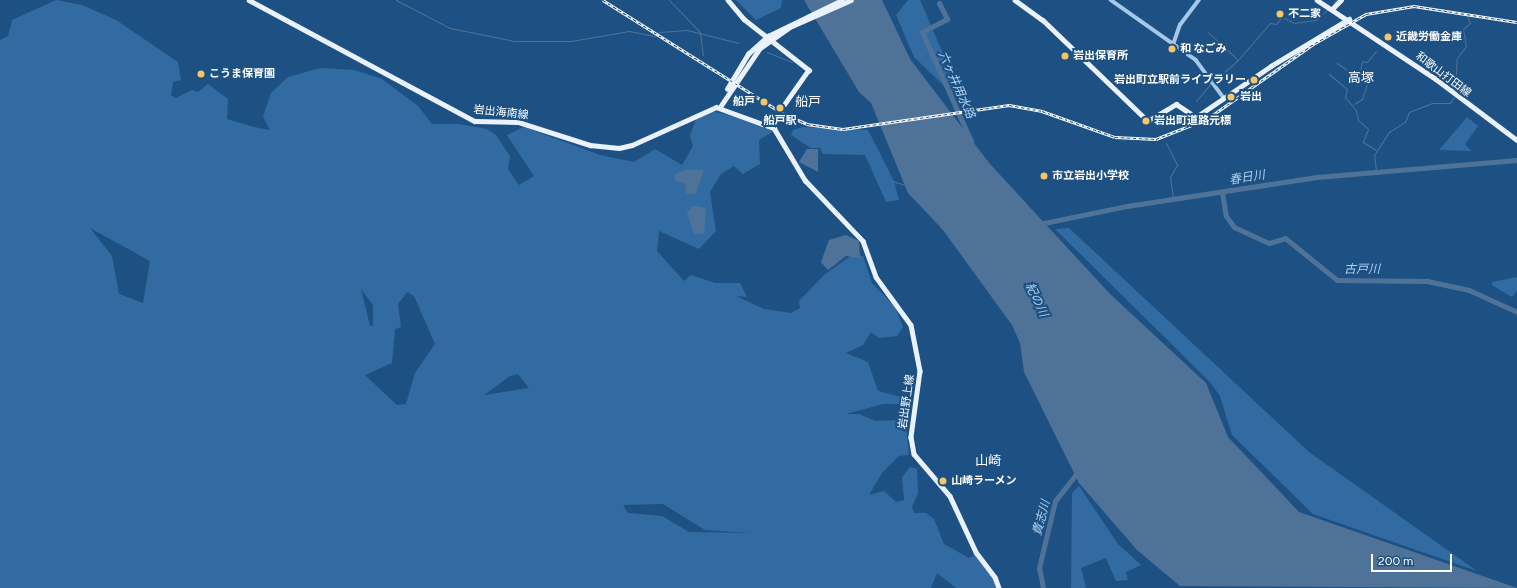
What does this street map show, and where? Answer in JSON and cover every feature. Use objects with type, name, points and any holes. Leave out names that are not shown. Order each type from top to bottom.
[{"type":"main road","name":"岩出海南線","points":[[249,0],[476,121],[518,122],[590,144],[619,148],[720,107]]},
{"type":"main road","points":[[728,0],[737,13],[770,37],[809,70],[785,104]]},
{"type":"main road","points":[[720,107],[735,78],[752,56],[770,37],[842,0]]},
{"type":"main road","points":[[775,34],[851,0]]},
{"type":"main road","points":[[1016,0],[1043,20],[1148,121],[1176,104],[1196,117],[1349,19]]},
{"type":"main road","name":"和歌山打田線","points":[[1317,0],[1333,8],[1349,19],[1517,140]]},
{"type":"main road","points":[[1333,8],[1341,0]]},
{"type":"main road","name":"岩出野上線","points":[[720,107],[774,128],[805,180],[863,241],[876,277],[908,317],[920,371],[911,437],[914,454],[950,496],[976,552],[995,577],[999,588]]},
{"type":"street","points":[[1111,0],[1174,42],[1200,64],[1224,98]]},
{"type":"street","points":[[1174,42],[1180,25],[1199,0]]},
{"type":"shaded area","points":[[56,0],[82,5],[116,20],[178,62],[181,80],[173,82],[171,95],[176,98],[192,90],[198,92],[208,84],[228,99],[227,119],[270,130],[263,116],[271,93],[288,77],[320,68],[354,70],[382,79],[418,106],[432,124],[458,124],[487,129],[496,135],[510,156],[508,169],[519,185],[534,176],[507,135],[524,127],[600,155],[634,162],[655,149],[682,165],[693,146],[690,136],[696,119],[712,111],[764,124],[774,131],[759,140],[760,164],[743,174],[734,166],[721,174],[710,192],[716,231],[699,249],[659,231],[657,251],[684,281],[691,275],[715,283],[740,283],[747,297],[736,296],[764,309],[791,313],[800,308],[799,301],[824,275],[852,255],[863,256],[872,283],[895,307],[903,327],[897,336],[879,338],[871,332],[863,345],[846,353],[868,362],[878,391],[901,397],[901,404],[883,404],[846,414],[859,414],[875,421],[898,420],[906,425],[909,455],[899,456],[882,473],[869,495],[884,491],[896,502],[904,500],[902,477],[910,467],[917,469],[918,493],[912,507],[914,513],[926,513],[934,519],[944,544],[969,558],[975,555],[992,574],[996,588],[956,588],[937,573],[931,588],[0,588],[0,40],[8,36],[12,20]],"holes":[[[90,228],[150,261],[143,303],[119,294],[112,256]],[[361,289],[373,305],[373,326],[370,326]],[[407,292],[414,296],[435,344],[415,373],[406,404],[397,405],[365,375],[392,363],[395,329],[401,327],[398,304]],[[518,374],[529,388],[484,395],[510,376]],[[663,504],[705,530],[753,533],[689,532],[662,516],[628,513],[623,505]]]},
{"type":"shaded area","points":[[736,0],[782,0],[781,8],[756,20]]},
{"type":"shaded area","points":[[908,0],[920,0],[966,107],[914,57],[896,15]]},
{"type":"shaded area","points":[[1467,117],[1478,126],[1465,144],[1471,151],[1439,150]]},
{"type":"shaded area","points":[[803,127],[868,130],[894,181],[899,200],[886,202],[865,155],[823,154],[820,148],[811,148],[791,135],[793,130]]},
{"type":"shaded area","points":[[1069,228],[1309,452],[1477,571],[1313,514],[1232,435],[1220,396],[1210,382],[1055,229]]},
{"type":"shaded area","points":[[1517,277],[1517,291],[1512,297],[1492,285],[1492,282]]},
{"type":"shaded area","points":[[1079,486],[1118,544],[1141,565],[1126,572],[1128,580],[1116,581],[1106,558],[1081,568],[1086,588],[1071,588],[1072,493]]},
{"type":"water","name":"紀の川","points":[[804,0],[882,0],[910,59],[990,164],[1110,294],[1206,383],[1228,437],[1299,512],[1517,588],[1180,586],[1137,550],[1079,483],[1024,372],[1020,343],[1012,325],[943,230],[908,193],[871,103],[859,92]]},
{"type":"water","points":[[807,149],[818,149],[818,172],[799,162]]},
{"type":"water","points":[[684,170],[704,170],[695,195],[686,193],[685,184],[675,181],[674,175]]},
{"type":"water","points":[[693,206],[706,208],[704,234],[694,234],[687,213]]},
{"type":"water","points":[[846,235],[859,241],[860,258],[846,256],[828,270],[821,262],[829,240]]},
{"type":"waterway","points":[[396,0],[450,28],[514,41],[571,41],[629,31],[655,36],[659,32],[687,30],[738,43]]},
{"type":"waterway","points":[[669,0],[700,32],[703,55]]},
{"type":"waterway","name":"六ヶ井用水路","points":[[939,3],[947,19],[922,32],[971,141]]},
{"type":"waterway","points":[[1238,60],[1270,23],[1276,24],[1282,17],[1294,23],[1316,20],[1328,9]]},
{"type":"waterway","points":[[1455,91],[1457,58],[1466,46],[1463,29],[1470,23],[1467,15]]},
{"type":"waterway","points":[[1208,32],[1238,60],[1214,81]]},
{"type":"waterway","points":[[1359,79],[1362,61],[1367,62],[1376,51]]},
{"type":"waterway","points":[[767,52],[792,62]]},
{"type":"waterway","points":[[1337,63],[1367,84],[1362,99],[1354,104]]},
{"type":"waterway","points":[[1329,74],[1347,89],[1345,97],[1356,110],[1358,120],[1368,129],[1363,142],[1376,150]]},
{"type":"waterway","points":[[1196,101],[1211,83]]},
{"type":"waterway","points":[[1376,171],[1374,155],[1389,132],[1405,122],[1409,112],[1432,103],[1450,103],[1454,97]]},
{"type":"waterway","points":[[1166,143],[1177,165],[1170,177],[1173,199]]},
{"type":"waterway","name":"春日川","points":[[1039,224],[1127,206],[1317,177],[1517,160]]},
{"type":"waterway","points":[[892,181],[908,186]]},
{"type":"waterway","name":"古戸川","points":[[1222,192],[1226,216],[1234,227],[1269,243],[1285,238],[1337,280],[1427,281],[1469,290],[1517,312]]},
{"type":"waterway","name":"貴志川","points":[[1043,588],[1039,568],[1055,501],[1079,470]]},
{"type":"railway","points":[[603,0],[784,114],[807,124],[843,129],[1009,105],[1042,111],[1115,137],[1156,139],[1207,119],[1319,40]]},
{"type":"railway","points":[[1315,43],[1366,14],[1414,6],[1517,22]]},
{"type":"place","name":"不二家","points":[[1280,14]]},
{"type":"place","name":"近畿労働金庫","points":[[1388,37]]},
{"type":"place","name":"和 なごみ","points":[[1172,49]]},
{"type":"place","name":"岩出保育所","points":[[1065,56]]},
{"type":"place","name":"こうま保育園","points":[[201,74]]},
{"type":"place","name":"岩出町立駅前ライブラリー","points":[[1254,80]]},
{"type":"place","name":"岩出","points":[[1231,97]]},
{"type":"place","name":"船戸","points":[[764,102]]},
{"type":"place","name":"船戸駅","points":[[780,108]]},
{"type":"place","name":"岩出町道路元標","points":[[1146,121]]},
{"type":"place","name":"市立岩出小学校","points":[[1044,176]]},
{"type":"place","name":"山崎ラーメン","points":[[943,481]]},
{"type":"district","name":"高塚","points":[[1361,78]]},
{"type":"district","name":"船戸","points":[[808,102]]},
{"type":"district","name":"山崎","points":[[988,461]]}]
